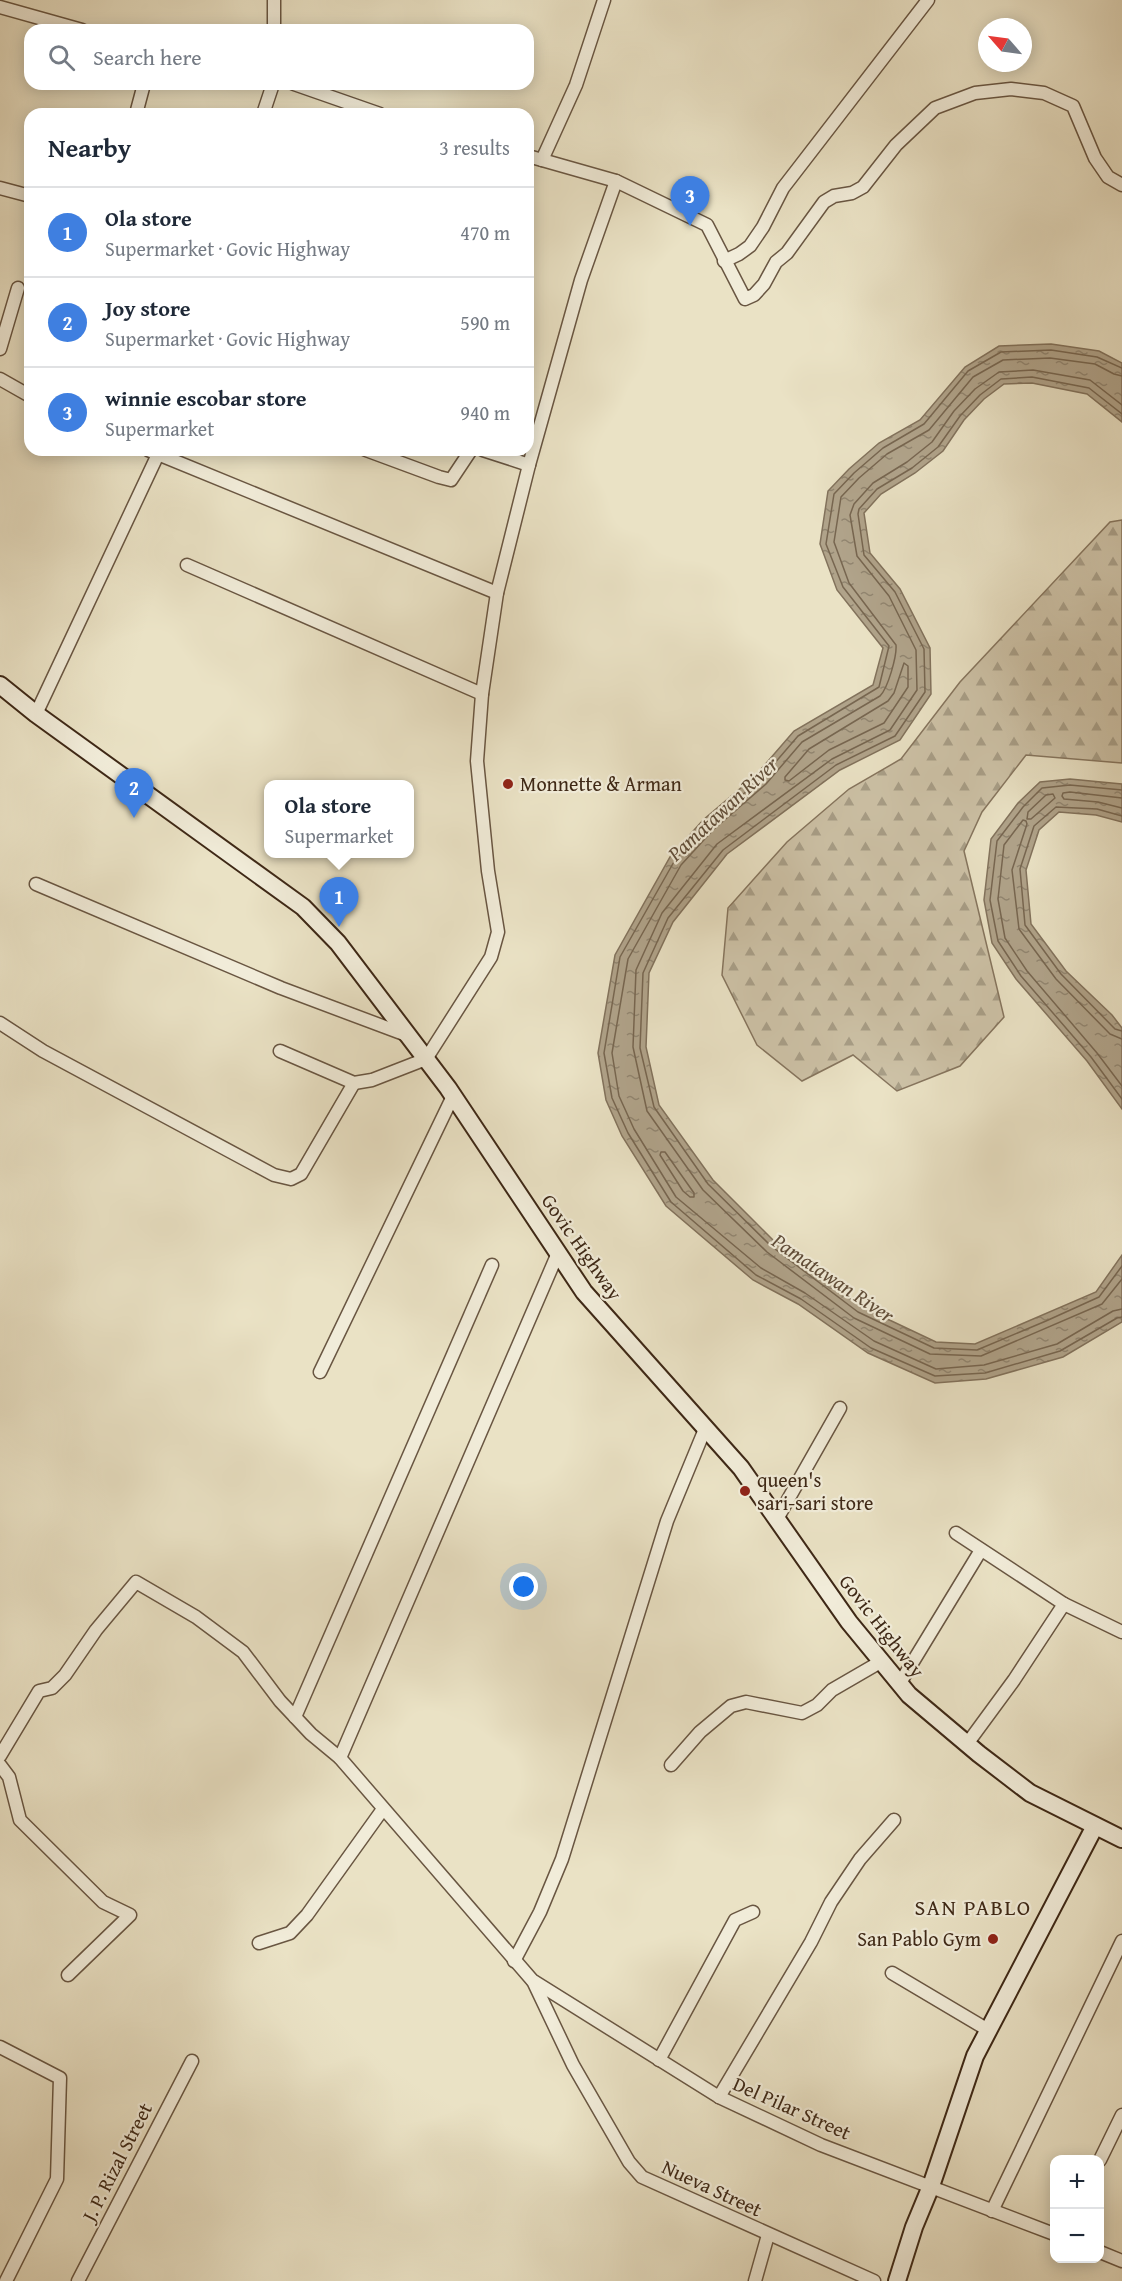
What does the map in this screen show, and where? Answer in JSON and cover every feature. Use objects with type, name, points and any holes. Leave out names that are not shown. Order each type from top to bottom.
[{"type":"main road","name":"Govic Highway","points":[[0,685],[36,714],[303,907],[338,943],[426,1059],[584,1292],[741,1468],[849,1622],[909,1695],[967,1744],[1030,1792],[1121,1837]]},
{"type":"main road","points":[[897,2281],[975,2056],[1095,1826]]},
{"type":"street","points":[[274,0],[274,24]]},
{"type":"street","points":[[542,160],[576,85],[604,0]]},
{"type":"street","points":[[724,261],[750,246],[763,227],[783,188],[928,0]]},
{"type":"street","points":[[0,7],[61,24]]},
{"type":"street","points":[[534,158],[616,181],[707,225],[718,242],[724,261],[745,299],[754,295],[764,284],[776,262],[786,253],[824,202],[834,196],[852,193],[863,187],[896,145],[935,108],[975,93],[1011,89],[1044,93],[1073,106],[1095,158],[1108,177],[1122,185]]},
{"type":"street","points":[[138,108],[142,90]]},
{"type":"street","points":[[265,108],[271,90]]},
{"type":"street","points":[[311,90],[363,108]]},
{"type":"street","points":[[534,447],[580,280],[616,181]]},
{"type":"street","points":[[0,188],[24,194]]},
{"type":"street","points":[[0,349],[18,288]]},
{"type":"street","points":[[0,379],[24,393]]},
{"type":"street","points":[[36,714],[153,456]]},
{"type":"street","points":[[167,456],[497,593]]},
{"type":"street","points":[[389,456],[451,480],[467,456]]},
{"type":"street","points":[[501,456],[529,465]]},
{"type":"street","points":[[280,1051],[354,1083],[372,1080],[426,1059],[491,957],[498,932],[488,871],[477,761],[482,694],[497,593],[531,456]]},
{"type":"street","points":[[187,565],[482,694]]},
{"type":"street","points":[[36,884],[280,988],[409,1036]]},
{"type":"street","points":[[0,1023],[43,1051],[264,1170],[291,1179],[301,1174],[354,1083]]},
{"type":"street","points":[[320,1372],[453,1096]]},
{"type":"street","points":[[340,1758],[558,1253]]},
{"type":"street","points":[[295,1717],[492,1265]]},
{"type":"street","points":[[777,1519],[840,1408]]},
{"type":"street","points":[[514,1961],[540,1912],[562,1859],[667,1521],[705,1429]]},
{"type":"street","points":[[956,1533],[1064,1605],[1122,1632]]},
{"type":"street","points":[[900,1683],[981,1550]]},
{"type":"street","points":[[0,1756],[39,1691],[52,1688],[65,1675],[96,1630],[136,1582],[196,1617],[243,1652],[280,1701],[311,1734],[340,1758],[532,1980]]},
{"type":"street","points":[[967,1744],[1014,1680],[1064,1605]]},
{"type":"street","points":[[671,1765],[700,1732],[731,1706],[746,1702],[802,1713],[817,1705],[832,1690],[882,1661]]},
{"type":"street","points":[[0,1765],[9,1778],[20,1820],[84,1886],[103,1902],[130,1915],[68,1975]]},
{"type":"street","points":[[259,1943],[290,1933],[307,1915],[383,1809]]},
{"type":"street","points":[[719,2097],[811,1942],[831,1902],[860,1859],[894,1820]]},
{"type":"street","points":[[659,2060],[735,1920],[753,1912]]},
{"type":"street","points":[[992,2211],[1122,1941]]},
{"type":"street","points":[[892,1973],[988,2030]]},
{"type":"street","name":"Del Pilar Street","points":[[532,1980],[719,2097],[821,2145],[1050,2233]]},
{"type":"street","name":"Nueva Street","points":[[532,1980],[573,2065],[629,2162],[642,2177],[874,2281]]},
{"type":"street","points":[[0,2047],[60,2078],[57,2179],[6,2281]]},
{"type":"street","name":"J. P. Rizal Street","points":[[78,2281],[192,2061]]},
{"type":"street","points":[[1102,2155],[1122,2115]]},
{"type":"street","points":[[755,2281],[768,2235]]},
{"type":"street","points":[[1104,2254],[1122,2261]]},
{"type":"green space","points":[[1122,520],[1122,763],[1026,755],[982,812],[964,851],[1004,1017],[960,1066],[897,1091],[853,1055],[802,1081],[757,1045],[722,975],[728,908],[787,842],[849,789],[901,759],[960,682],[1110,522]]},
{"type":"water","name":"Pamatawan River","points":[[1051,344],[1099,351],[1122,363],[1122,422],[1087,394],[1032,383],[1004,384],[984,399],[964,420],[943,451],[915,473],[881,494],[864,513],[870,553],[900,589],[930,648],[931,694],[900,740],[840,770],[727,854],[673,922],[649,973],[646,1047],[659,1105],[713,1180],[775,1242],[862,1307],[936,1342],[975,1344],[1096,1292],[1122,1255],[1122,1322],[1063,1357],[986,1379],[935,1383],[868,1353],[798,1304],[753,1280],[666,1206],[622,1136],[606,1100],[598,1053],[615,955],[670,857],[703,820],[756,775],[794,731],[873,685],[883,648],[837,590],[820,544],[828,491],[879,443],[920,420],[965,367],[999,346]]},
{"type":"water","points":[[1070,779],[1122,784],[1122,822],[1096,815],[1059,812],[1039,830],[1026,870],[1031,924],[1066,971],[1112,1015],[1122,1028],[1122,1109],[1087,1061],[1016,979],[992,943],[984,900],[991,839],[1018,803],[1040,782]]},
{"type":"place","name":"winnie escobar store","points":[[690,226]]},
{"type":"place","name":"Monnette & Arman","points":[[508,784]]},
{"type":"place","name":"Joy store","points":[[134,818]]},
{"type":"place","name":"Ola store","points":[[339,927]]},
{"type":"place","name":"queen's sari-sari store","points":[[745,1491]]},
{"type":"place","name":"San Pablo Gym","points":[[993,1939]]},
{"type":"district","name":"SAN PABLO","points":[[973,1907]]}]
